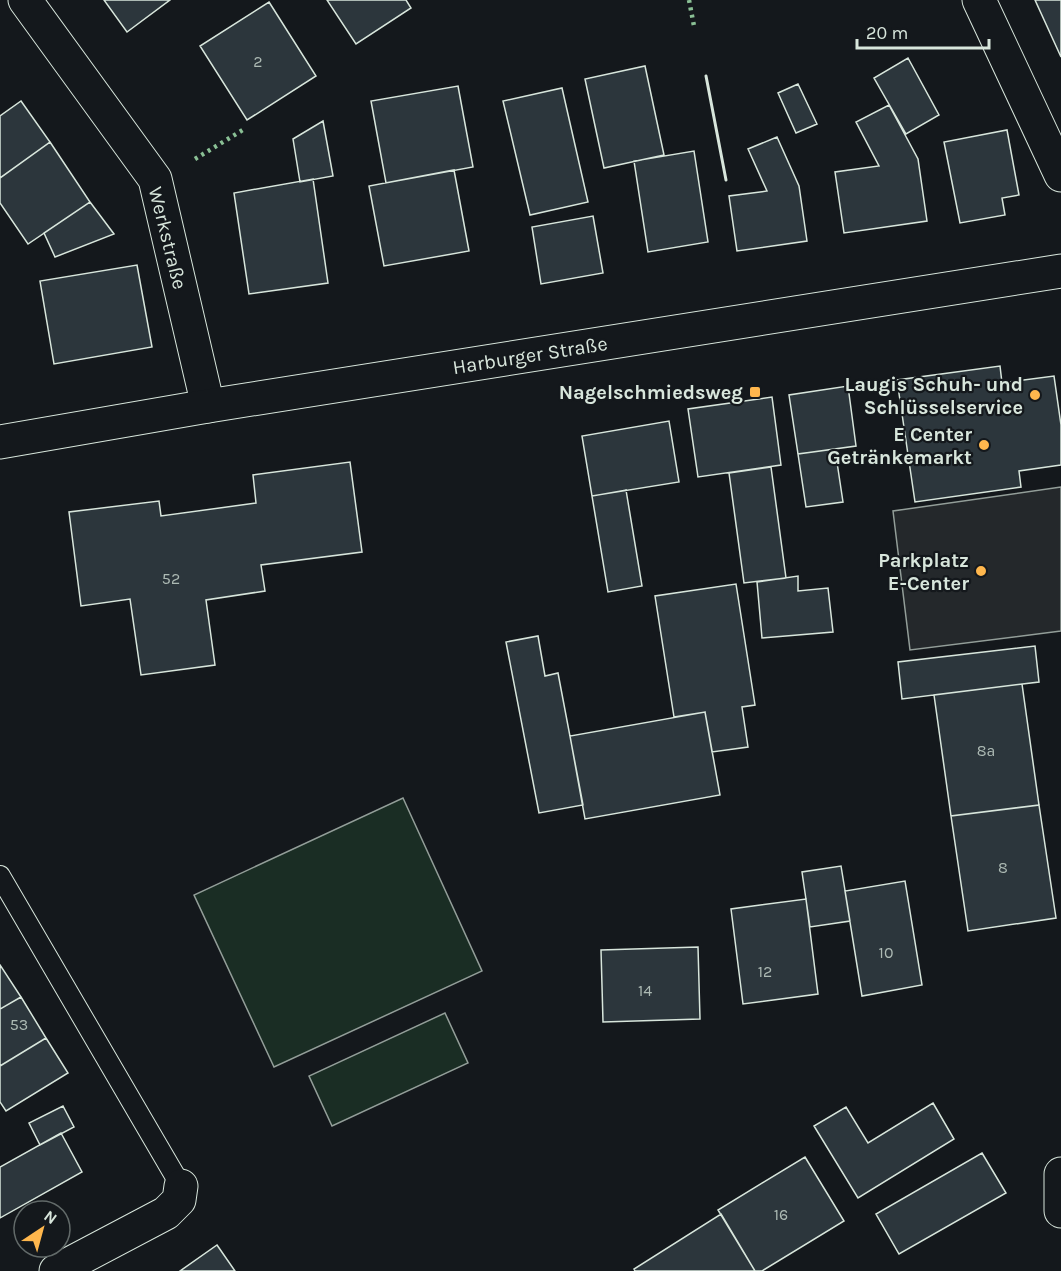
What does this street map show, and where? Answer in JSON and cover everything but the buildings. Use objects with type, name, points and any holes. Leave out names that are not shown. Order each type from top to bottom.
[{"type":"main road","name":"Werkstraße","points":[[25,0],[154,180],[208,406]]},
{"type":"main road","points":[[979,0],[1061,175]]},
{"type":"main road","name":"Harburger Straße","points":[[0,442],[208,406],[1061,272]]},
{"type":"main road","points":[[1061,1174],[1061,1211]]},
{"type":"main road","points":[[56,1271],[166,1213],[179,1200],[181,1186]]},
{"type":"lane","points":[[0,876],[181,1186]]},
{"type":"green space","points":[[403,798],[482,971],[274,1067],[194,895]]},
{"type":"green space","points":[[445,1013],[468,1063],[332,1126],[309,1076]]},
{"type":"shaded area","name":"Parkplatz E-Center","points":[[1061,487],[1061,631],[910,650],[893,511]]},
{"type":"hedge","points":[[689,0],[694,26]]},
{"type":"hedge","points":[[195,159],[246,128]]},
{"type":"wall","points":[[706,76],[726,180]]},
{"type":"place","name":"Nagelschmiedsweg","points":[[755,392]]},
{"type":"place","name":"Laugis Schuh- und Schlüsselservice","points":[[1035,395]]},
{"type":"place","name":"E Center Getränkemarkt","points":[[984,445]]},
{"type":"place","name":"Parkplatz E-Center","points":[[981,571]]}]
